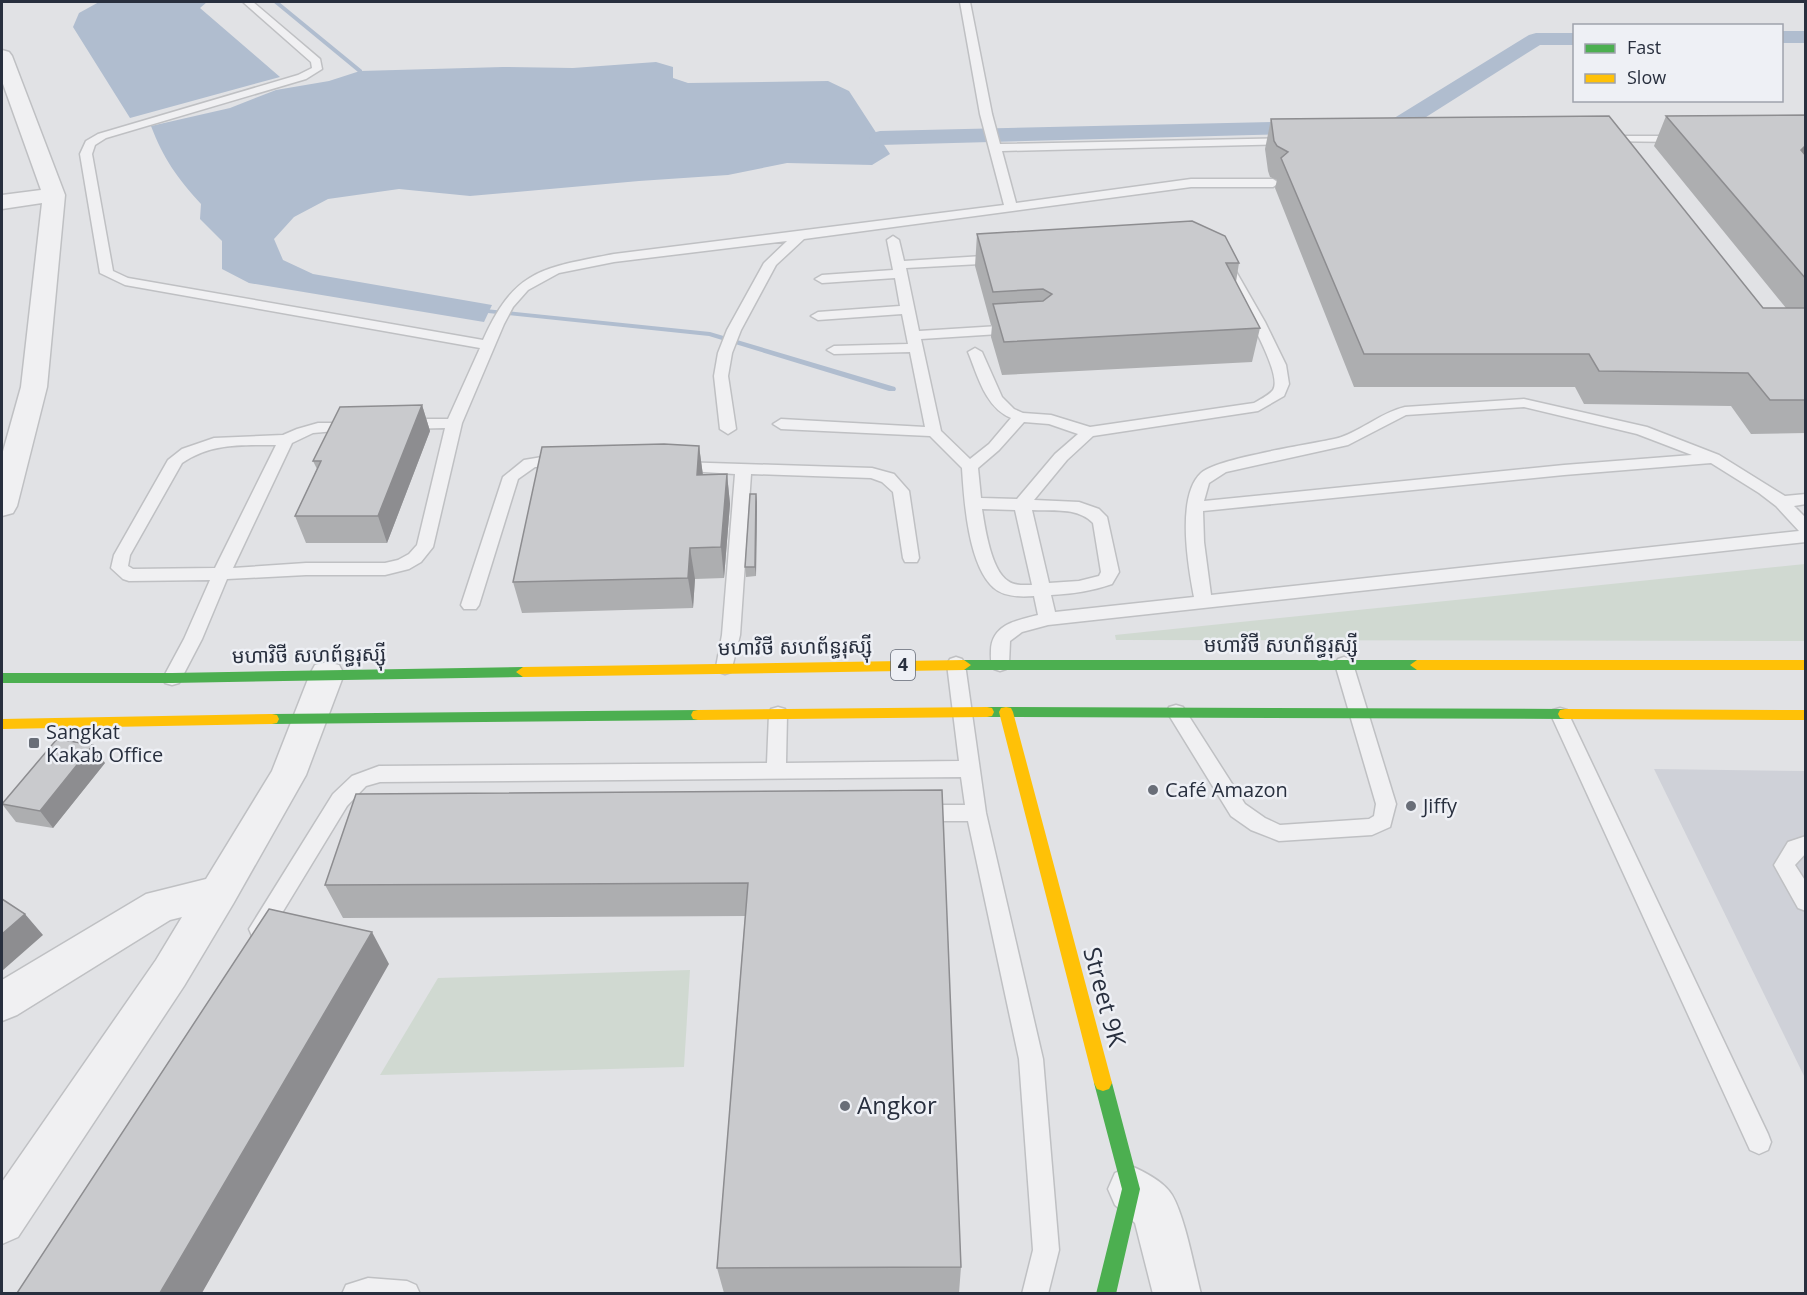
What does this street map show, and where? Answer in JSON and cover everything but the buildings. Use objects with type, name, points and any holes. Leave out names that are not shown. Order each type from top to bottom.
[{"type":"main road","name":"មហាវិថី សហព័ន្ធរុស្ស៊ី","points":[[2,678],[172,678],[956,664],[1806,665]]},
{"type":"main road","points":[[1000,664],[1003,683]]},
{"type":"main road","points":[[2,724],[311,718],[962,713],[1006,707],[1360,714],[1806,715]]},
{"type":"main road","name":"Street 9K","points":[[1006,707],[1131,1189],[1106,1293]]},
{"type":"street","points":[[2,56],[54,195],[34,387],[2,506]]},
{"type":"street","points":[[2,202],[54,195]]},
{"type":"street","points":[[2,1221],[170,973],[219,892],[288,775],[327,674]]},
{"type":"street","points":[[2,1002],[160,906],[219,892]]},
{"type":"street","points":[[1131,1189],[1155,1210],[1177,1293]]},
{"type":"lane","points":[[248,2],[316,61],[317,69],[302,77],[271,87],[102,135],[90,143],[86,154],[107,273],[125,281],[488,345]]},
{"type":"lane","points":[[965,2],[986,114],[1011,208]]},
{"type":"lane","points":[[1586,139],[1690,139]]},
{"type":"lane","points":[[997,154],[1304,141]]},
{"type":"lane","points":[[365,425],[320,427],[300,432],[286,440],[219,442],[187,450],[176,460],[122,555],[120,568],[129,575],[221,574],[306,569],[385,569],[403,565],[415,558],[425,547],[454,423],[497,324],[507,306],[523,287],[555,270],[614,258],[800,236],[1191,183],[1273,183]]},
{"type":"lane","points":[[728,429],[722,376],[725,353],[734,330],[771,263],[800,236]]},
{"type":"lane","points":[[893,240],[934,432],[970,467],[972,503],[990,575],[1001,585],[1018,591],[1090,586],[1106,580],[1110,572],[1101,521],[1093,513],[1079,507],[972,503]]},
{"type":"lane","points":[[975,352],[995,399],[1009,412],[1020,417],[1051,420],[1089,432],[1258,407],[1279,393],[1282,384],[1279,365],[1227,265],[1215,254],[1209,252]]},
{"type":"lane","points":[[822,279],[1014,258]]},
{"type":"lane","points":[[818,316],[909,309]]},
{"type":"lane","points":[[834,350],[1028,328]]},
{"type":"lane","points":[[1203,601],[1194,507],[1203,480],[1221,468],[1343,442],[1392,415],[1405,411],[1524,403],[1642,430],[1713,459],[1782,502],[1806,529]]},
{"type":"lane","points":[[970,467],[994,447],[1020,417]]},
{"type":"lane","points":[[387,425],[454,423]]},
{"type":"lane","points":[[781,424],[934,432]]},
{"type":"lane","points":[[1022,504],[1061,457],[1089,432]]},
{"type":"lane","points":[[172,678],[193,639],[221,574],[286,440]]},
{"type":"lane","points":[[1194,507],[1553,471],[1713,459]]},
{"type":"lane","points":[[470,605],[511,477],[524,464],[542,460],[577,462]]},
{"type":"lane","points":[[660,466],[743,471],[872,473],[888,478],[902,491],[911,558]]},
{"type":"lane","points":[[725,667],[731,635],[743,471]]},
{"type":"lane","points":[[1782,502],[1806,499]]},
{"type":"lane","points":[[1022,504],[1048,619]]},
{"type":"lane","points":[[1000,664],[1001,641],[1006,634],[1016,628],[1048,619],[1806,536]]},
{"type":"lane","points":[[956,664],[976,813],[1031,1059],[1046,1250],[1035,1293]]},
{"type":"lane","points":[[1176,712],[1238,810],[1258,824],[1279,833],[1372,827],[1383,821],[1386,804],[1344,664]]},
{"type":"lane","points":[[776,770],[778,714]]},
{"type":"lane","points":[[1560,715],[1759,1142]]},
{"type":"lane","points":[[247,950],[340,800],[359,781],[379,774],[969,768]]},
{"type":"lane","points":[[536,794],[541,772]]},
{"type":"lane","points":[[905,813],[976,813]]},
{"type":"lane","points":[[327,818],[351,818]]},
{"type":"lane","points":[[1806,844],[1795,848],[1784,865],[1806,902]]},
{"type":"lane","points":[[355,1293],[368,1291],[408,1293]]},
{"type":"shaded area","points":[[1805,564],[1805,641],[1116,640],[1115,635]]},
{"type":"shaded area","points":[[1654,769],[1805,771],[1805,1078]]},
{"type":"shaded area","points":[[690,970],[684,1067],[380,1075],[438,978]]},
{"type":"water","points":[[99,2],[207,2],[200,8],[280,77],[130,118],[73,27],[79,13]]},
{"type":"water","points":[[656,62],[673,67],[673,78],[688,83],[828,81],[849,91],[890,154],[872,165],[787,163],[728,175],[470,196],[399,189],[328,199],[294,217],[274,239],[283,260],[313,274],[492,305],[484,322],[249,283],[222,269],[222,241],[200,219],[201,204],[172,168],[151,126],[230,108],[276,90],[329,81],[360,71],[503,67],[573,68]]},
{"type":"waterway","points":[[276,2],[360,71]]},
{"type":"waterway","points":[[1783,37],[1806,37]]},
{"type":"waterway","points":[[1366,127],[1396,126],[1536,39],[1573,39]]},
{"type":"waterway","points":[[880,138],[1315,128]]},
{"type":"waterway","points":[[488,311],[710,334],[892,389]]},
{"type":"traffic: fast","points":[[964,665],[1417,665]]},
{"type":"traffic: fast","points":[[2,678],[172,678],[523,672]]},
{"type":"traffic: fast","points":[[987,712],[1565,714]]},
{"type":"traffic: fast","points":[[272,719],[698,715]]},
{"type":"traffic: fast","points":[[1103,1083],[1131,1189],[1106,1294]]},
{"type":"traffic: slow","points":[[523,672],[964,665]]},
{"type":"traffic: slow","points":[[1417,665],[1806,665]]},
{"type":"traffic: slow","points":[[698,715],[987,712]]},
{"type":"traffic: slow","points":[[1006,712],[1103,1083]]},
{"type":"traffic: slow","points":[[1565,714],[1806,715]]},
{"type":"traffic: slow","points":[[2,724],[272,719]]},
{"type":"place","name":"Sangkat Kakab Office","points":[[34,743]]},
{"type":"place","name":"Café Amazon","points":[[1153,790]]},
{"type":"place","name":"Jiffy","points":[[1411,806]]},
{"type":"place","name":"Angkor","points":[[845,1106]]}]
